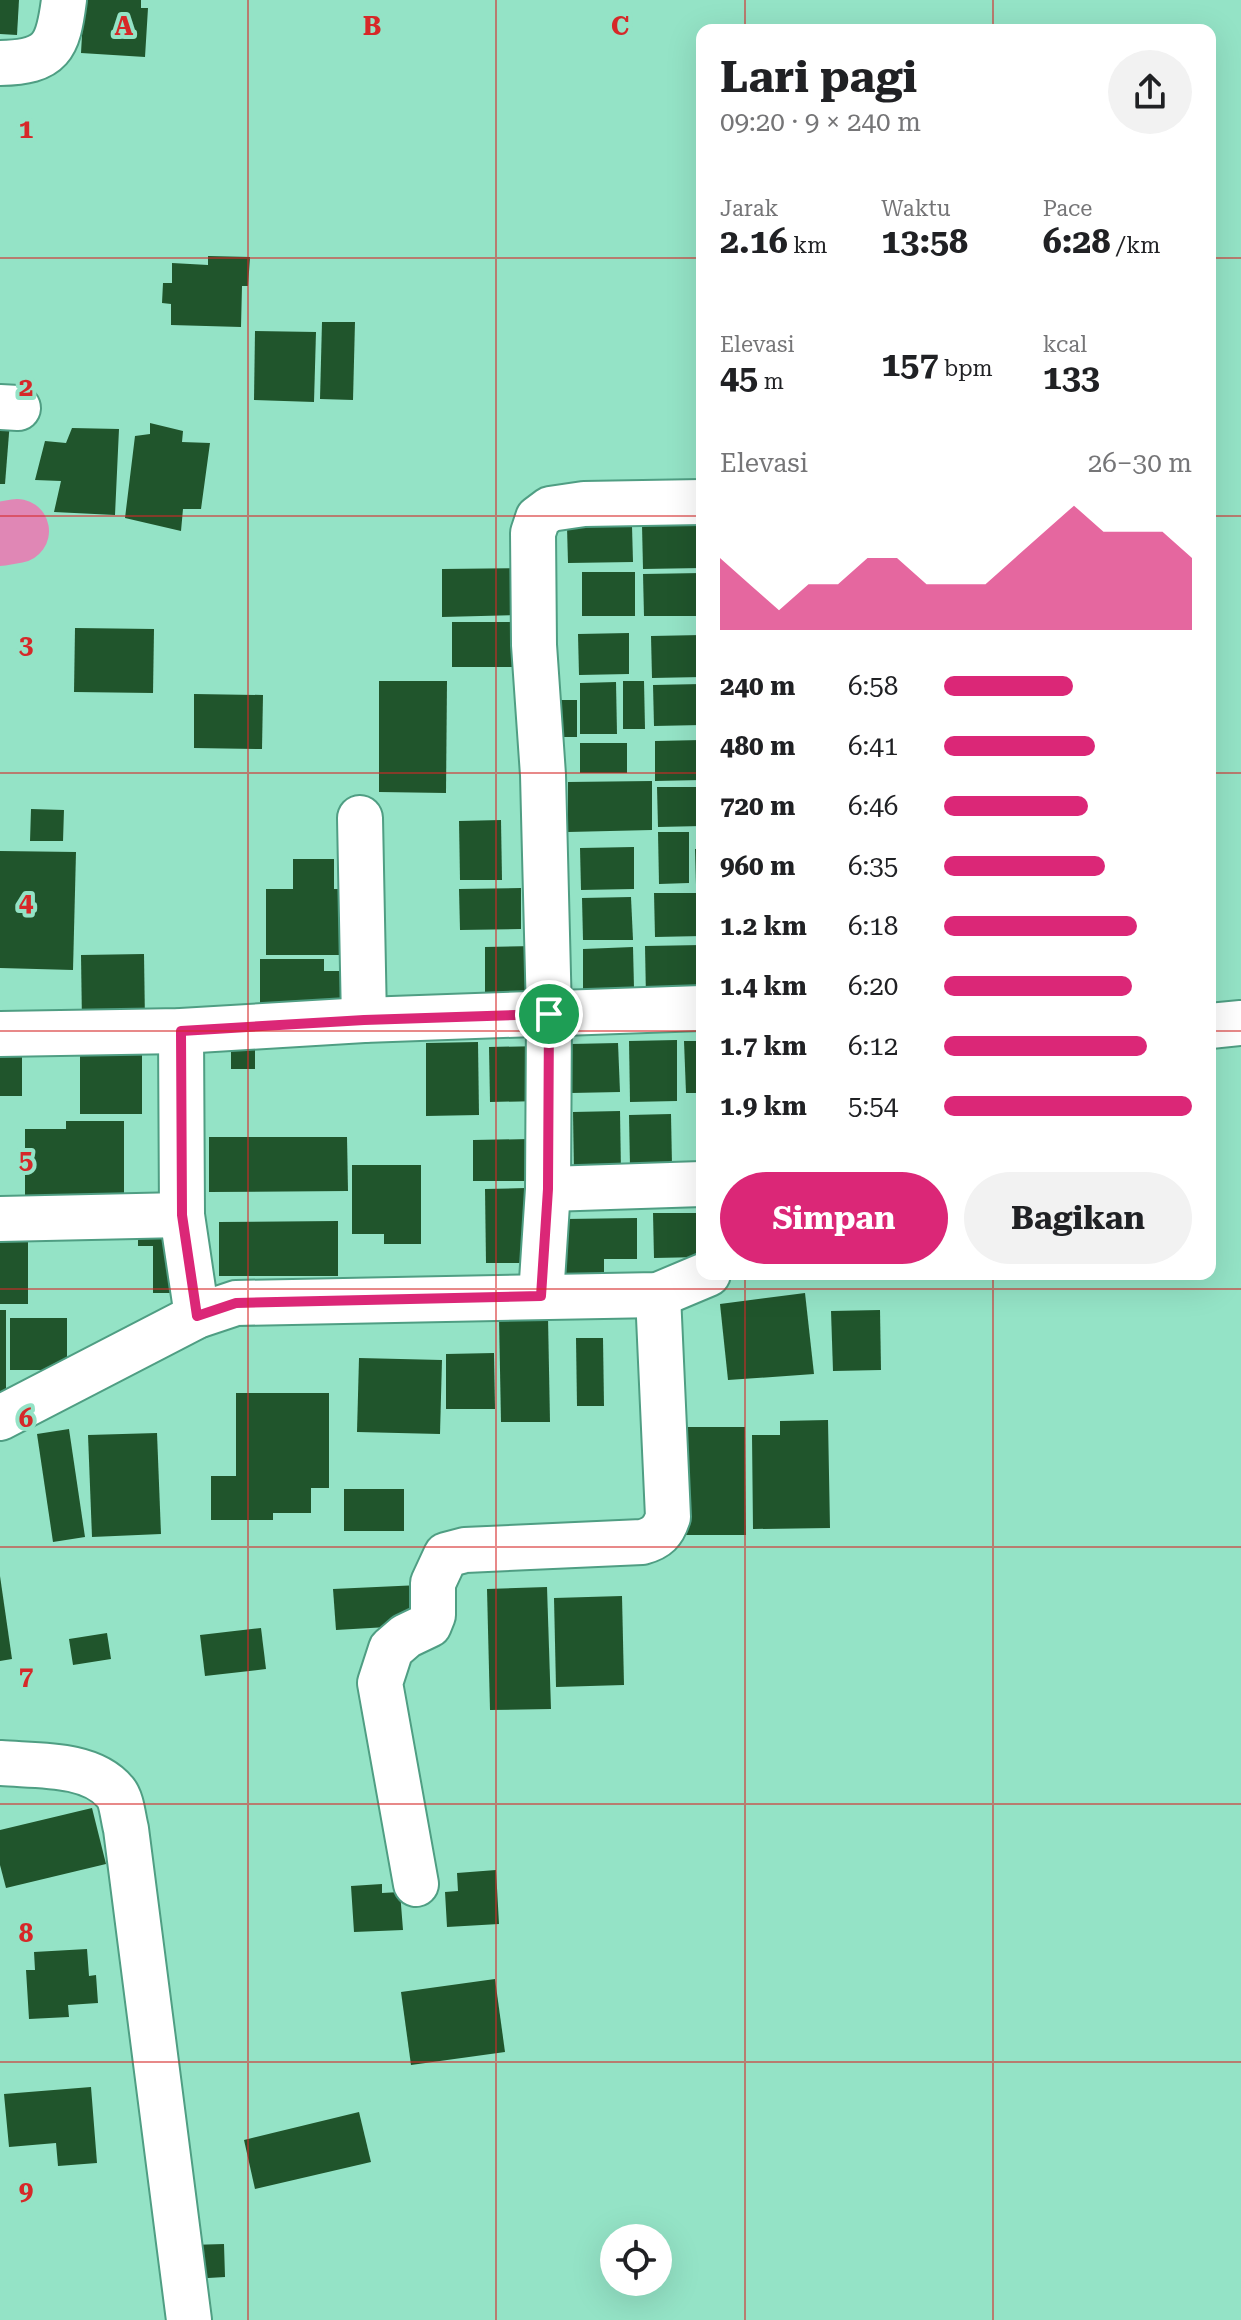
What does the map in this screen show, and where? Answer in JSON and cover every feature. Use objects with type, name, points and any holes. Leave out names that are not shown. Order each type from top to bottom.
[{"type":"street","points":[[0,63],[34,58],[49,50],[60,37],[64,0]]},
{"type":"street","points":[[541,1296],[548,1189],[549,1014],[543,775],[534,645],[533,533],[538,518],[550,509],[584,504],[696,502]]},
{"type":"street","points":[[360,818],[364,1020]]},
{"type":"street","points":[[0,1034],[181,1031],[364,1020],[696,1008]]},
{"type":"street","points":[[1216,1025],[1241,1023]]},
{"type":"street","points":[[181,1031],[182,1215],[197,1316]]},
{"type":"street","points":[[548,1189],[696,1184]]},
{"type":"street","points":[[0,1219],[182,1215]]},
{"type":"street","points":[[0,1418],[197,1316],[236,1303],[658,1295],[696,1279]]},
{"type":"street","points":[[416,1884],[380,1683],[391,1649],[406,1636],[429,1625],[433,1615],[433,1583],[446,1555],[465,1550],[642,1542],[655,1538],[664,1529],[668,1517],[658,1295]]},
{"type":"street","points":[[0,1763],[94,1775],[117,1794],[126,1829],[189,2320]]},
{"type":"building","points":[[0,0],[19,0],[17,35],[0,34]]},
{"type":"building","points":[[84,0],[141,0],[141,8],[148,8],[145,57],[81,53]]},
{"type":"building","points":[[208,256],[250,257],[248,286],[242,286],[241,327],[171,325],[171,304],[162,303],[163,283],[172,283],[172,263],[208,265]]},
{"type":"building","points":[[322,322],[355,322],[353,400],[320,399]]},
{"type":"building","points":[[255,331],[316,332],[314,402],[254,400]]},
{"type":"building","points":[[0,420],[10,421],[5,484],[0,484]]},
{"type":"building","points":[[150,423],[183,431],[182,442],[210,443],[201,509],[183,509],[181,531],[125,518],[135,436],[150,434]]},
{"type":"building","points":[[72,428],[119,429],[115,515],[54,512],[61,481],[35,480],[45,441],[66,443]]},
{"type":"building","points":[[696,524],[696,568],[643,569],[642,525]]},
{"type":"building","points":[[632,526],[633,562],[568,563],[567,527]]},
{"type":"building","points":[[521,568],[522,615],[442,617],[442,569]]},
{"type":"building","points":[[582,572],[635,572],[635,616],[582,616]]},
{"type":"building","points":[[696,573],[696,616],[644,616],[643,574]]},
{"type":"building","points":[[452,622],[520,622],[520,667],[452,667]]},
{"type":"building","points":[[75,628],[154,629],[153,693],[74,692]]},
{"type":"building","points":[[629,633],[629,674],[579,675],[578,634]]},
{"type":"building","points":[[696,635],[696,677],[652,678],[651,636]]},
{"type":"building","points":[[379,681],[447,681],[446,793],[379,792]]},
{"type":"building","points":[[623,681],[644,681],[645,729],[623,729]]},
{"type":"building","points":[[616,682],[617,734],[580,734],[580,683]]},
{"type":"building","points":[[696,684],[696,725],[654,726],[653,685]]},
{"type":"building","points":[[194,694],[263,695],[262,749],[194,748]]},
{"type":"building","points":[[558,700],[577,700],[577,737],[558,737]]},
{"type":"building","points":[[696,740],[696,780],[655,781],[655,741]]},
{"type":"building","points":[[580,743],[627,743],[627,773],[580,773]]},
{"type":"building","points":[[652,781],[652,830],[568,832],[568,782]]},
{"type":"building","points":[[657,787],[696,787],[696,826],[658,827]]},
{"type":"building","points":[[31,809],[64,810],[63,841],[30,841]]},
{"type":"building","points":[[501,820],[502,880],[460,880],[459,821]]},
{"type":"building","points":[[658,832],[689,832],[689,883],[659,884]]},
{"type":"building","points":[[634,847],[634,889],[581,890],[580,848]]},
{"type":"building","points":[[0,851],[76,852],[73,970],[0,968]]},
{"type":"building","points":[[293,859],[334,859],[334,889],[343,889],[343,955],[266,955],[266,889],[293,889]]},
{"type":"building","points":[[521,888],[521,929],[460,930],[459,889]]},
{"type":"building","points":[[654,893],[696,893],[696,936],[655,937]]},
{"type":"building","points":[[631,897],[633,940],[583,940],[582,898]]},
{"type":"building","points":[[696,945],[696,997],[646,998],[645,946]]},
{"type":"building","points":[[535,946],[536,1006],[485,1007],[485,947]]},
{"type":"building","points":[[633,947],[634,988],[583,989],[583,949]]},
{"type":"building","points":[[144,954],[145,1022],[82,1023],[81,955]]},
{"type":"building","points":[[260,959],[324,959],[324,971],[340,971],[340,1013],[260,1013]]},
{"type":"building","points":[[677,1040],[677,1101],[630,1102],[629,1041]]},
{"type":"building","points":[[684,1041],[696,1041],[696,1093],[686,1093]]},
{"type":"building","points":[[231,1042],[255,1042],[255,1069],[231,1069]]},
{"type":"building","points":[[478,1042],[479,1115],[426,1116],[426,1043]]},
{"type":"building","points":[[618,1043],[620,1092],[571,1093],[570,1044]]},
{"type":"building","points":[[542,1046],[543,1101],[490,1102],[489,1047]]},
{"type":"building","points":[[80,1051],[142,1051],[142,1114],[80,1114]]},
{"type":"building","points":[[0,1053],[22,1053],[22,1096],[0,1096]]},
{"type":"building","points":[[620,1111],[621,1173],[574,1174],[573,1112]]},
{"type":"building","points":[[671,1114],[672,1166],[630,1167],[629,1115]]},
{"type":"building","points":[[66,1121],[124,1121],[124,1209],[25,1209],[25,1129],[66,1129]]},
{"type":"building","points":[[209,1137],[347,1137],[348,1191],[209,1192]]},
{"type":"building","points":[[530,1139],[530,1181],[473,1181],[473,1140]]},
{"type":"building","points":[[352,1165],[421,1165],[421,1244],[384,1244],[384,1234],[352,1234]]},
{"type":"building","points":[[526,1188],[527,1263],[486,1263],[485,1189]]},
{"type":"building","points":[[653,1213],[696,1213],[696,1257],[654,1258]]},
{"type":"building","points":[[637,1218],[637,1259],[604,1259],[604,1285],[566,1285],[565,1219]]},
{"type":"building","points":[[338,1221],[338,1276],[219,1276],[219,1222]]},
{"type":"building","points":[[138,1226],[183,1226],[183,1293],[153,1293],[153,1246],[138,1246]]},
{"type":"building","points":[[0,1235],[28,1235],[28,1304],[0,1304]]},
{"type":"building","points":[[805,1293],[814,1374],[728,1380],[720,1304]]},
{"type":"building","points":[[0,1310],[6,1310],[6,1400],[0,1400]]},
{"type":"building","points":[[880,1310],[881,1370],[833,1371],[831,1311]]},
{"type":"building","points":[[548,1317],[550,1422],[501,1422],[499,1318]]},
{"type":"building","points":[[10,1318],[67,1318],[67,1370],[10,1370]]},
{"type":"building","points":[[576,1338],[603,1338],[604,1406],[577,1406]]},
{"type":"building","points":[[494,1353],[495,1409],[446,1409],[446,1354]]},
{"type":"building","points":[[359,1358],[442,1360],[440,1434],[357,1432]]},
{"type":"building","points":[[236,1393],[329,1393],[329,1488],[311,1488],[311,1513],[273,1513],[273,1520],[211,1520],[211,1476],[236,1476]]},
{"type":"building","points":[[828,1420],[830,1528],[753,1529],[752,1435],[780,1435],[780,1421]]},
{"type":"building","points":[[674,1427],[745,1427],[746,1535],[676,1535]]},
{"type":"building","points":[[69,1429],[85,1537],[53,1542],[37,1434]]},
{"type":"building","points":[[157,1433],[161,1534],[92,1537],[88,1435]]},
{"type":"building","points":[[344,1489],[404,1489],[404,1531],[344,1531]]},
{"type":"building","points":[[0,1576],[12,1659],[0,1661]]},
{"type":"building","points":[[420,1585],[422,1625],[336,1630],[333,1589]]},
{"type":"building","points":[[547,1587],[551,1709],[490,1710],[487,1589]]},
{"type":"building","points":[[622,1596],[624,1685],[556,1687],[554,1598]]},
{"type":"building","points":[[261,1628],[266,1669],[205,1676],[200,1635]]},
{"type":"building","points":[[107,1633],[111,1659],[73,1665],[69,1639]]},
{"type":"building","points":[[92,1808],[106,1864],[6,1888],[0,1865],[0,1830]]},
{"type":"building","points":[[496,1870],[499,1924],[447,1927],[445,1892],[458,1891],[457,1873]]},
{"type":"building","points":[[382,1884],[382,1893],[400,1892],[403,1930],[354,1932],[351,1886]]},
{"type":"building","points":[[87,1949],[89,1976],[96,1975],[98,2003],[68,2005],[69,2017],[29,2019],[26,1970],[35,1970],[34,1952]]},
{"type":"building","points":[[495,1979],[505,2052],[411,2065],[401,1992]]},
{"type":"building","points":[[91,2087],[97,2163],[58,2166],[56,2143],[9,2147],[4,2094]]},
{"type":"building","points":[[359,2112],[371,2162],[255,2189],[244,2140]]},
{"type":"building","points":[[224,2244],[225,2277],[191,2279],[190,2245]]},
{"type":"waterway","points":[[0,534],[17,531]]},
{"type":"route","points":[[549,1014],[548,1189],[541,1296],[236,1303],[197,1316],[182,1215],[181,1031],[364,1020],[549,1014]]}]
